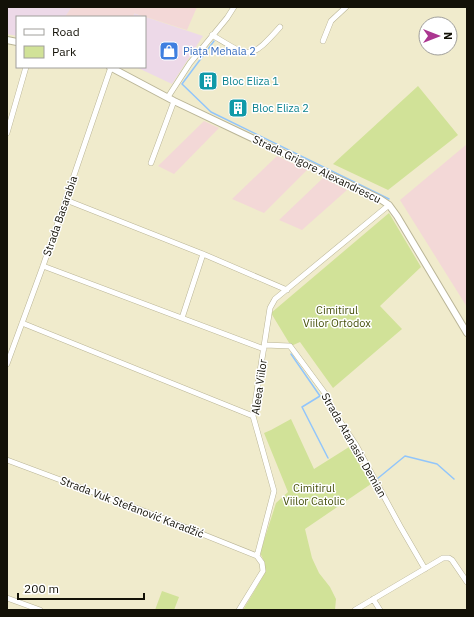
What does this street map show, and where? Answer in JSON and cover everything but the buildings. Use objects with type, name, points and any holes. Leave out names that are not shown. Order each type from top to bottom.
[{"type":"street","points":[[168,97],[190,63],[227,18],[234,7]]},
{"type":"street","points":[[323,41],[332,21],[346,7]]},
{"type":"street","points":[[212,35],[237,51],[245,53],[258,49],[280,27]]},
{"type":"street","points":[[7,133],[26,68]]},
{"type":"street","name":"Strada Basarabia","points":[[7,364],[43,266],[111,68]]},
{"type":"street","name":"Strada Grigore Alexandrescu","points":[[113,68],[174,101],[380,200],[389,206],[397,216],[467,333]]},
{"type":"street","points":[[151,163],[174,101]]},
{"type":"street","points":[[66,200],[203,254],[287,290]]},
{"type":"street","name":"Aleea Viilor","points":[[239,610],[263,572],[262,562],[257,556],[274,491],[253,416],[270,308],[275,299],[389,206]]},
{"type":"street","points":[[182,318],[203,254]]},
{"type":"street","points":[[43,266],[264,347]]},
{"type":"street","points":[[22,323],[253,416]]},
{"type":"street","name":"Strada Atanasie Demian","points":[[264,347],[290,346],[327,396],[331,408],[356,445],[425,568]]},
{"type":"street","name":"Strada Vuk Stefanović Karadžić","points":[[7,460],[157,516],[257,556]]},
{"type":"street","points":[[355,610],[443,558],[452,560],[467,582]]},
{"type":"street","points":[[7,598],[40,610]]},
{"type":"street","points":[[372,599],[380,610]]},
{"type":"shaded area","points":[[7,7],[72,7],[66,16],[16,16],[16,36],[7,34]]},
{"type":"shaded area","points":[[72,7],[197,7],[187,30],[134,13],[133,16],[66,16]]},
{"type":"shaded area","name":"Piața Mehala 2","points":[[134,13],[143,16],[133,16]]},
{"type":"shaded area","name":"Piața Mehala 2","points":[[146,17],[203,36],[172,84],[138,68],[146,68]]},
{"type":"shaded area","points":[[204,121],[219,128],[174,174],[158,166]]},
{"type":"shaded area","points":[[467,144],[467,307],[400,200]]},
{"type":"shaded area","points":[[277,156],[307,170],[264,213],[232,199]]},
{"type":"shaded area","points":[[323,178],[347,190],[302,230],[279,220]]},
{"type":"green space","points":[[418,86],[458,135],[388,190],[333,164]]},
{"type":"green space","name":"Cimitirul Viilor Ortodox","points":[[389,213],[421,267],[380,306],[402,329],[333,388],[300,342],[291,346],[271,313]]},
{"type":"green space","name":"Cimitirul Viilor Catolic","points":[[291,419],[314,469],[349,447],[371,484],[305,529],[312,558],[319,573],[330,587],[336,599],[335,610],[243,610],[265,573],[263,558],[260,553],[276,503],[288,492],[264,433]]},
{"type":"green space","points":[[162,591],[179,597],[174,610],[155,610]]},
{"type":"waterway","points":[[214,41],[182,84],[211,112],[389,199]]},
{"type":"waterway","points":[[291,354],[320,396],[302,407],[328,458]]},
{"type":"waterway","points":[[377,479],[405,456],[437,464],[454,479]]},
{"type":"place","name":"Piața Mehala 2","points":[[169,51]]},
{"type":"place","name":"Bloc Eliza 1","points":[[208,81]]},
{"type":"place","name":"Bloc Eliza 2","points":[[238,108]]}]
